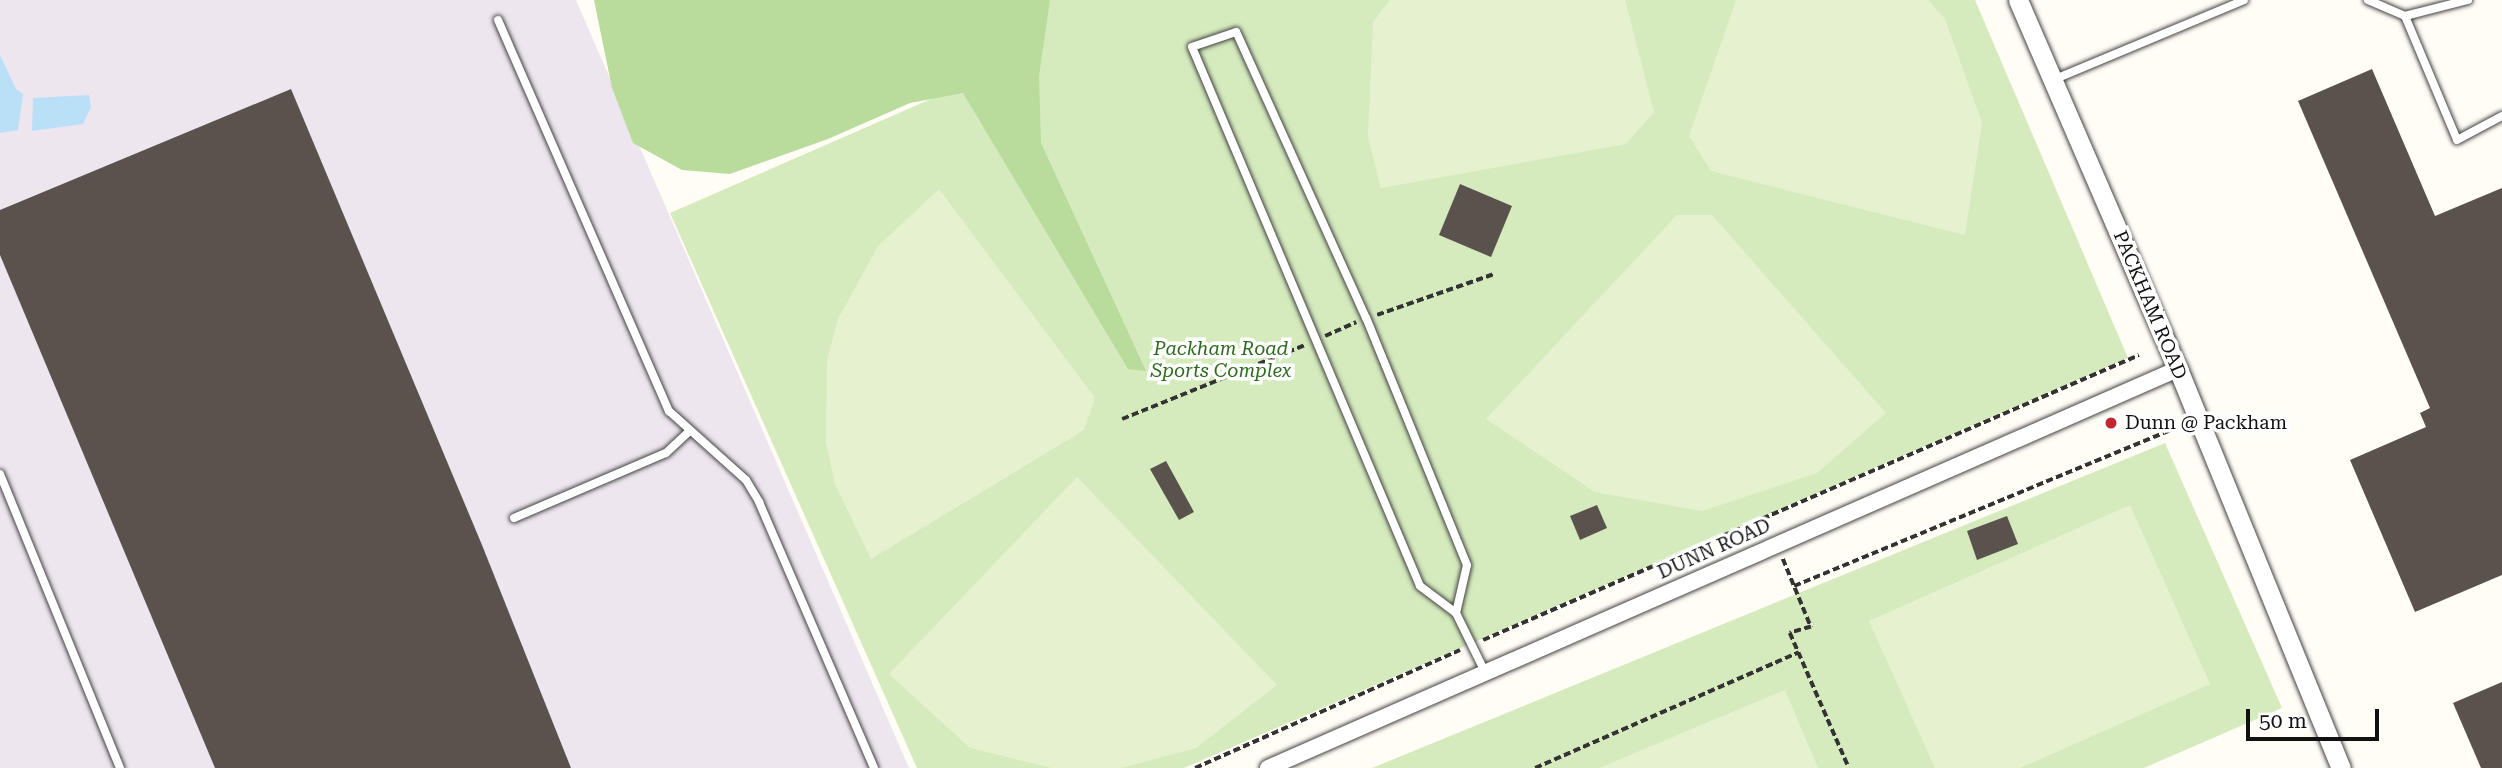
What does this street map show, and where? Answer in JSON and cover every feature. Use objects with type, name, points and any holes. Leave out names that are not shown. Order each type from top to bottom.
[{"type":"street","name":"PACKHAM ROAD","points":[[2018,0],[2178,369],[2341,768]]},
{"type":"street","name":"DUNN ROAD","points":[[1268,768],[1301,761],[1485,672],[2178,369]]},
{"type":"lane","points":[[2053,80],[2244,0]]},
{"type":"lane","points":[[2368,0],[2405,16],[2468,0]]},
{"type":"lane","points":[[2405,16],[2457,140],[2502,116]]},
{"type":"lane","points":[[498,20],[670,411],[746,480],[760,502],[874,768]]},
{"type":"lane","points":[[1457,613],[1467,565],[1366,318],[1236,32],[1192,47],[1420,586],[1457,613],[1485,672]]},
{"type":"lane","points":[[514,518],[666,453],[690,430]]},
{"type":"lane","points":[[0,474],[120,768]]},
{"type":"path","points":[[1195,768],[2139,355]]},
{"type":"path","points":[[1794,586],[2198,419]]},
{"type":"path","points":[[1777,544],[1811,627],[1790,633],[1849,768]]},
{"type":"path","points":[[1535,768],[1799,652]]},
{"type":"shaded area","points":[[0,0],[576,0],[909,768],[0,768]]},
{"type":"green space","points":[[594,0],[1050,0],[1039,76],[1041,143],[1146,371],[1128,369],[963,93],[910,103],[828,139],[730,174],[682,170],[633,143],[612,88]]},
{"type":"green space","name":"Packham Road Sports Complex","points":[[1025,0],[1975,0],[2128,358],[1184,768],[917,768],[670,213],[1027,57]]},
{"type":"green space","points":[[1390,0],[1625,0],[1654,112],[1626,144],[1381,188],[1368,136],[1373,22]]},
{"type":"green space","points":[[1736,0],[1928,0],[1945,19],[1982,123],[1965,235],[1711,171],[1689,136]]},
{"type":"green space","points":[[939,189],[1095,398],[1084,430],[871,559],[835,484],[826,443],[827,360],[838,319],[878,246]]},
{"type":"green space","points":[[1677,215],[1712,215],[1886,413],[1817,473],[1702,511],[1595,492],[1486,419]]},
{"type":"green space","points":[[2165,443],[2282,708],[2144,768],[1372,768]]},
{"type":"green space","points":[[1077,477],[1277,685],[1196,748],[1122,768],[1052,768],[970,748],[889,674]]},
{"type":"green space","points":[[2130,505],[2210,684],[2020,768],[1935,768],[1869,621]]},
{"type":"green space","points":[[1785,690],[1818,768],[1599,768]]},
{"type":"water","points":[[0,55],[16,89],[23,94],[18,130],[0,133]]},
{"type":"water","points":[[89,95],[91,107],[83,124],[32,131],[33,98]]},
{"type":"building","points":[[2372,69],[2435,216],[2502,188],[2502,575],[2415,612],[2350,460],[2426,427],[2420,413],[2430,408],[2298,101]]},
{"type":"building","points":[[291,89],[482,545],[571,768],[215,768],[0,255],[0,210]]},
{"type":"building","points":[[1460,184],[1512,206],[1491,257],[1439,235]]},
{"type":"building","points":[[1166,461],[1194,512],[1179,520],[1150,469]]},
{"type":"building","points":[[1597,505],[1607,528],[1580,540],[1570,516]]},
{"type":"building","points":[[2007,516],[2018,544],[1977,560],[1967,531]]},
{"type":"building","points":[[2502,682],[2502,768],[2481,768],[2453,703]]},
{"type":"place","name":"Dunn @ Packham","points":[[2111,423]]}]
